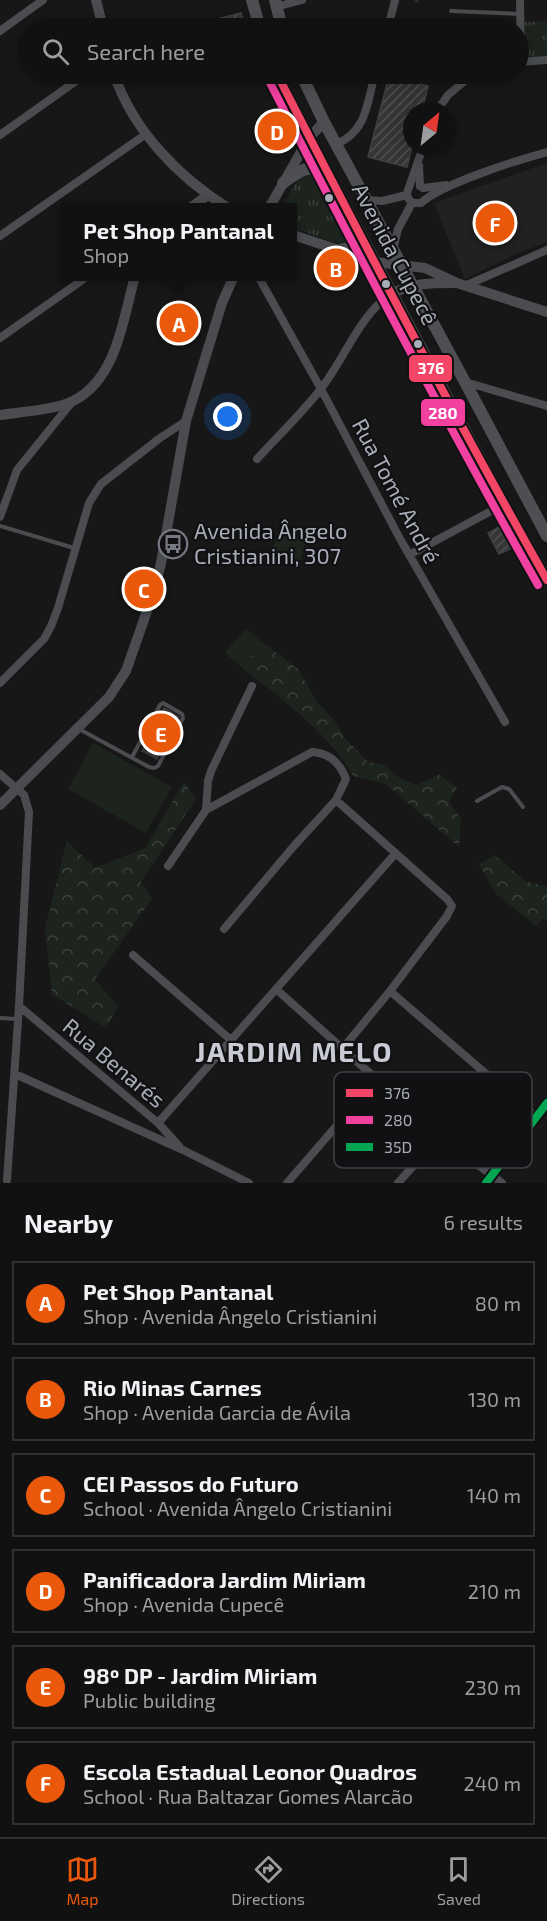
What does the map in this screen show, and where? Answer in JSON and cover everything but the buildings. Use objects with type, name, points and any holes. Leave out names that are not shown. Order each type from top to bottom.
[{"type":"main road","points":[[252,0],[257,18]]},
{"type":"main road","name":"Avenida Cupecê","points":[[283,84],[360,235],[547,580]]},
{"type":"main road","name":"Avenida Cupecê","points":[[306,84],[365,200],[547,536]]},
{"type":"main road","points":[[283,183],[306,168],[313,167],[327,172]]},
{"type":"main road","points":[[340,250],[355,247],[360,235]]},
{"type":"street","points":[[0,31],[43,0]]},
{"type":"street","points":[[96,0],[100,18]]},
{"type":"street","points":[[275,4],[302,0]]},
{"type":"street","points":[[390,18],[395,0]]},
{"type":"street","points":[[520,0],[521,18]]},
{"type":"street","points":[[529,61],[547,60]]},
{"type":"street","points":[[0,135],[72,84]]},
{"type":"street","points":[[117,84],[146,134],[173,164],[208,195],[221,203]]},
{"type":"street","points":[[337,144],[347,140],[358,128],[372,84]]},
{"type":"street","points":[[443,102],[461,84]]},
{"type":"street","points":[[271,203],[309,138],[324,122]]},
{"type":"street","points":[[0,236],[146,134]]},
{"type":"street","points":[[409,196],[418,204],[425,198],[459,183],[547,152]]},
{"type":"street","points":[[419,158],[425,198]]},
{"type":"street","points":[[393,250],[419,158]]},
{"type":"street","points":[[409,196],[415,185],[422,187],[459,183]]},
{"type":"street","points":[[196,203],[208,195]]},
{"type":"street","points":[[365,200],[382,201],[409,196]]},
{"type":"street","points":[[297,235],[375,262],[425,268],[462,284],[547,312]]},
{"type":"street","points":[[257,459],[321,389],[363,322],[392,293],[424,282],[462,284],[547,250]]},
{"type":"street","points":[[0,338],[81,281]]},
{"type":"street","points":[[0,518],[17,470],[72,402],[97,382],[110,360],[134,281]]},
{"type":"street","points":[[0,805],[119,685],[133,656],[161,563],[186,421],[222,303],[232,281]]},
{"type":"street","name":"Rua Tomé André","points":[[261,281],[409,555],[504,722]]},
{"type":"street","points":[[465,382],[547,406]]},
{"type":"street","points":[[0,415],[72,402]]},
{"type":"street","points":[[0,683],[44,639],[58,608],[89,503],[100,484],[159,438],[186,421]]},
{"type":"street","points":[[409,555],[504,504]]},
{"type":"street","points":[[206,810],[211,771],[252,686]]},
{"type":"street","points":[[168,866],[206,810],[302,756],[312,752],[329,756],[343,770],[346,779],[336,800],[224,929]]},
{"type":"street","points":[[0,774],[28,803],[29,812],[7,1180]]},
{"type":"street","points":[[336,800],[452,906],[447,916],[390,991],[343,1048]]},
{"type":"street","points":[[158,1123],[395,854]]},
{"type":"street","points":[[133,954],[231,1040]]},
{"type":"street","points":[[276,989],[369,1072]]},
{"type":"street","points":[[390,991],[485,1072]]},
{"type":"street","name":"Rua Benarés","points":[[19,1006],[158,1123],[183,1150]]},
{"type":"street","points":[[15,1074],[183,1150],[243,1182]]},
{"type":"street","points":[[532,1121],[547,1102]]},
{"type":"street","points":[[532,1113],[536,1116]]},
{"type":"street","points":[[287,1183],[334,1129]]},
{"type":"street","points":[[398,1183],[411,1168]]},
{"type":"street","points":[[489,1178],[502,1183]]},
{"type":"lane","points":[[450,11],[521,15]]},
{"type":"lane","points":[[0,526],[74,548]]},
{"type":"lane","points":[[78,728],[149,767],[156,767],[183,718],[182,714],[163,703],[160,705],[132,757]]},
{"type":"lane","points":[[477,801],[502,787],[509,789],[523,807]]},
{"type":"lane","points":[[0,1018],[18,1019]]},
{"type":"shaded area","points":[[547,163],[547,242],[465,279],[434,203]]},
{"type":"green space","points":[[547,21],[547,58],[529,60],[529,22]]},
{"type":"green space","points":[[314,172],[321,180],[323,189],[352,237],[351,242],[345,246],[297,229],[297,203],[284,203],[299,177]]},
{"type":"green space","points":[[278,531],[306,541],[300,561],[271,553]]},
{"type":"green space","points":[[246,628],[262,642],[242,668],[225,653]]},
{"type":"green space","points":[[262,642],[299,670],[316,700],[337,724],[344,737],[368,762],[382,764],[401,779],[416,785],[439,775],[457,788],[449,802],[461,819],[459,847],[386,784],[353,776],[331,745],[303,717],[242,668]]},
{"type":"green space","points":[[93,743],[172,787],[146,833],[68,789]]},
{"type":"green space","points":[[184,782],[196,799],[141,882],[152,899],[95,979],[118,1007],[106,1028],[52,994],[45,929],[67,841],[95,868],[145,848]]},
{"type":"green space","points":[[495,855],[525,881],[547,887],[547,921],[543,918],[536,926],[496,894],[479,864]]},
{"type":"transit line","name":"280","points":[[271,84],[400,334],[538,585]]},
{"type":"transit line","name":"376","points":[[282,84],[409,329],[547,580]]},
{"type":"transit line","name":"35D","points":[[532,1123],[547,1103]]},
{"type":"transit line","name":"35D","points":[[486,1183],[497,1168]]},
{"type":"place","name":"Panificadora Jardim Miriam","points":[[277,131]]},
{"type":"place","name":"Escola Estadual Leonor Quadros","points":[[495,223]]},
{"type":"place","name":"Rio Minas Carnes","points":[[336,268]]},
{"type":"place","name":"Pet Shop Pantanal","points":[[179,323]]},
{"type":"place","name":"Avenida Ângelo Cristianini, 307","points":[[173,544]]},
{"type":"place","name":"CEI Passos do Futuro","points":[[144,589]]},
{"type":"place","name":"98º DP - Jardim Miriam","points":[[161,733]]},
{"type":"district","name":"JARDIM MELO","points":[[294,1052]]}]
